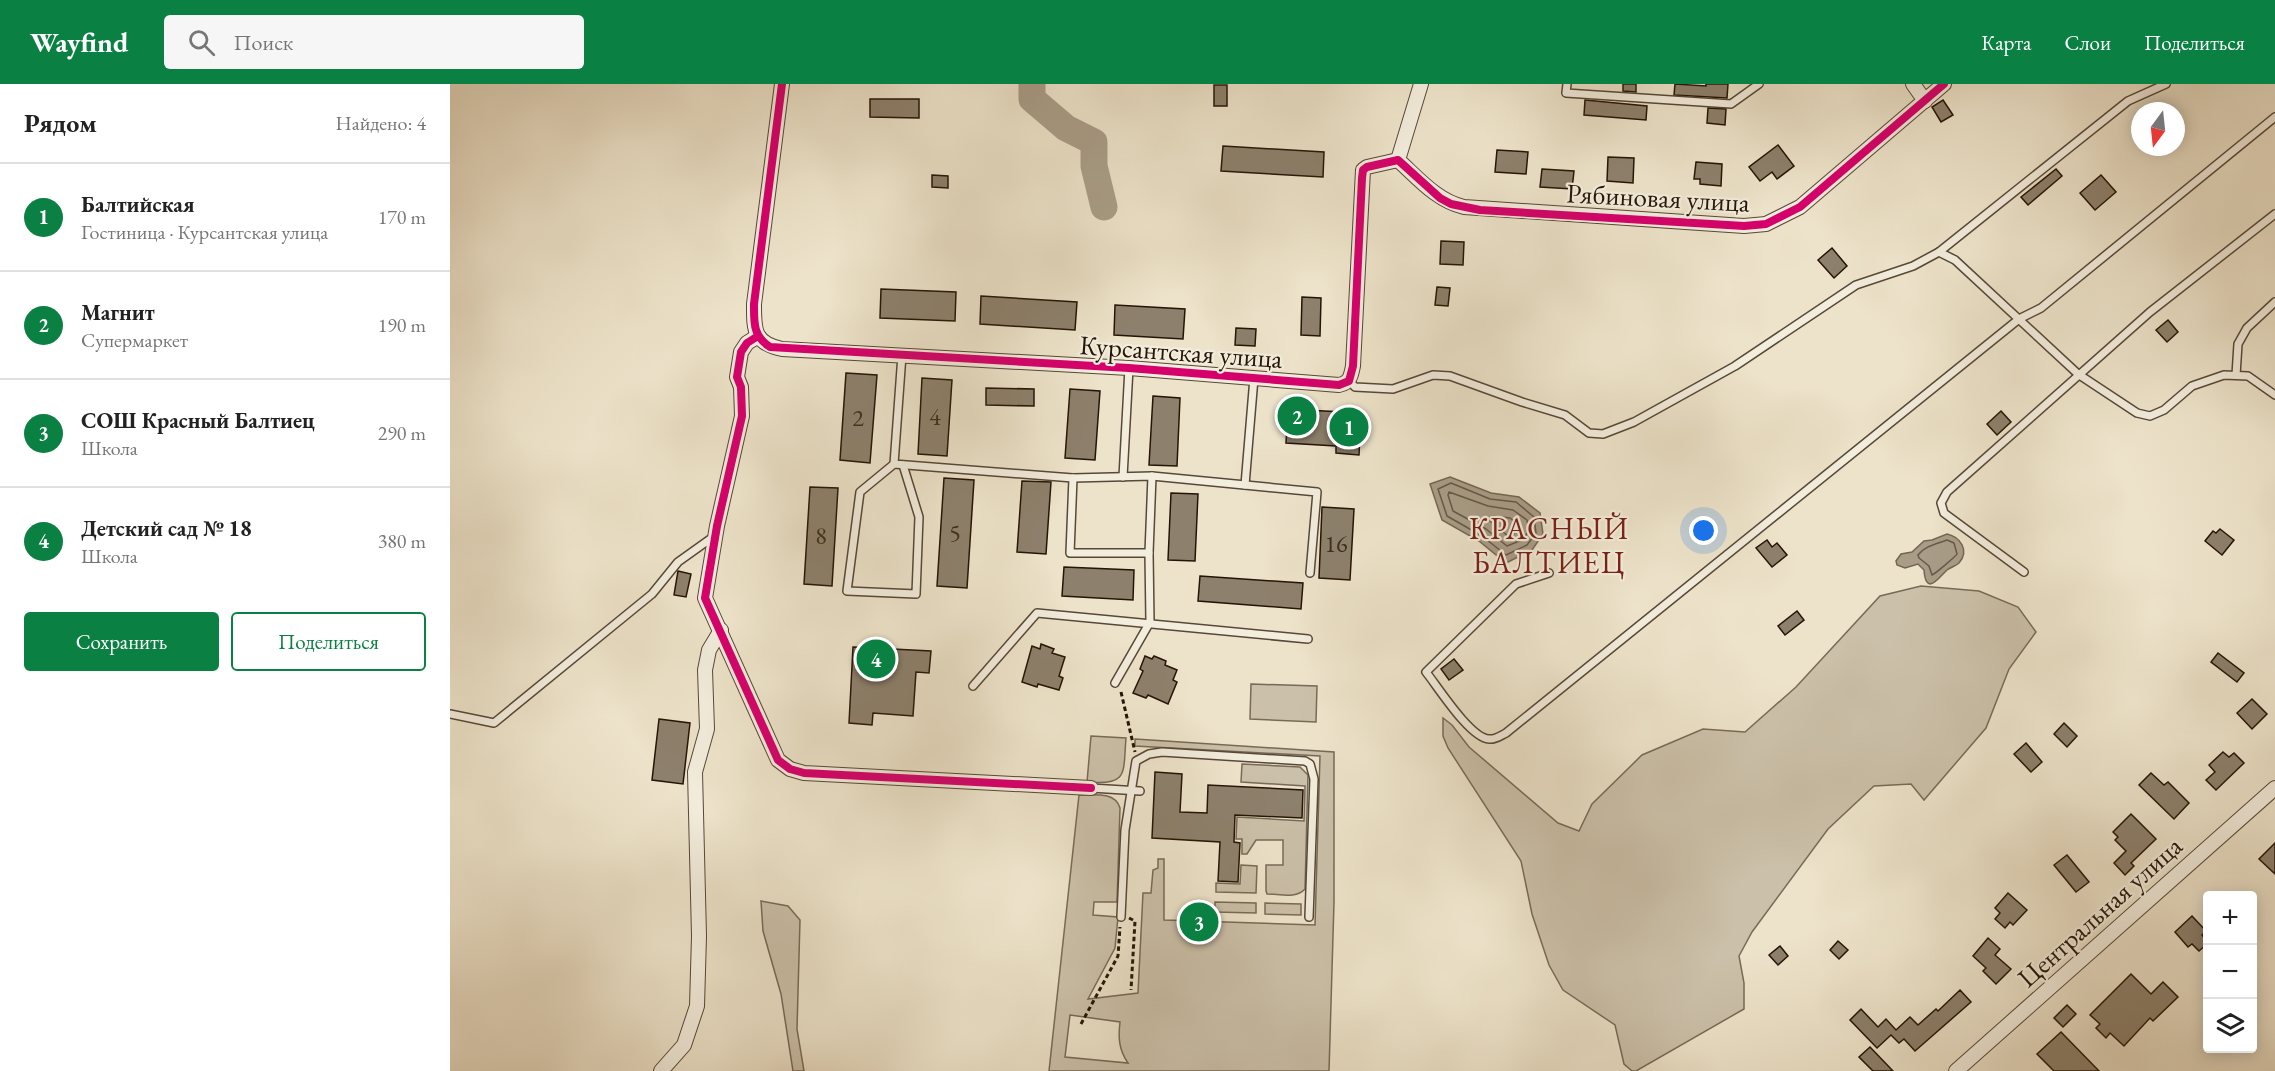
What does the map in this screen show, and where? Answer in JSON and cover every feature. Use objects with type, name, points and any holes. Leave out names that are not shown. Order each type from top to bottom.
[{"type":"street","points":[[782,84],[754,304],[754,327],[760,339],[747,343],[741,352],[737,377],[741,387],[742,416],[705,598],[770,745],[778,760],[790,769],[804,773],[1091,788]]},
{"type":"street","points":[[1349,381],[1353,366],[1363,170],[1398,160],[1421,84]]},
{"type":"street","points":[[1913,84],[1925,101]]},
{"type":"street","name":"Рябиновая улица","points":[[1398,160],[1440,198],[1464,207],[1766,224],[1800,207],[1944,84]]},
{"type":"street","name":"Курсантская улица","points":[[760,339],[770,347],[782,349],[1129,368],[1339,386],[1349,381]]},
{"type":"street","points":[[661,1071],[684,1045],[697,1006],[699,936],[695,772],[707,729],[705,670],[709,650],[721,630]]},
{"type":"street","name":"Центральная улица","points":[[1956,1071],[2275,788]]},
{"type":"lane","points":[[1567,84],[1566,93],[1731,104],[1759,84]]},
{"type":"lane","points":[[1349,381],[1355,387],[1394,389],[1433,375],[1450,376],[1565,415],[1588,433],[1604,434],[1634,422],[1735,366],[1856,285],[1913,266],[1939,252],[2128,101],[2166,84]]},
{"type":"lane","points":[[1549,573],[1516,584],[1426,672],[1472,731],[1486,740],[1496,739],[1506,733],[2019,319],[2042,308],[2275,117]]},
{"type":"lane","points":[[2024,572],[1944,513],[1941,503],[1947,492],[2078,374],[2151,312],[2275,214]]},
{"type":"lane","points":[[1939,252],[1955,260],[2078,374],[2137,413],[2150,416],[2163,410],[2192,386],[2224,375],[2248,376],[2275,394]]},
{"type":"lane","points":[[2236,375],[2238,344],[2247,328],[2275,302]]},
{"type":"lane","points":[[894,464],[902,356]]},
{"type":"lane","points":[[1123,477],[1129,368]]},
{"type":"lane","points":[[1245,485],[1254,378]]},
{"type":"lane","points":[[903,465],[919,517],[916,594],[847,591],[860,492],[894,464],[1073,478],[1152,476],[1317,492],[1310,573]]},
{"type":"lane","points":[[1115,683],[1150,622],[1149,553],[1152,476]]},
{"type":"lane","points":[[1073,478],[1070,553],[1149,553]]},
{"type":"lane","points":[[450,714],[494,723],[652,594],[678,562],[716,535]]},
{"type":"lane","points":[[973,686],[1037,613],[1150,622],[1193,630],[1308,639]]},
{"type":"lane","points":[[1121,917],[1125,830],[1136,761],[1149,754],[1162,752],[1305,761],[1310,764],[1314,779],[1309,917]]},
{"type":"lane","points":[[1091,788],[1140,791]]},
{"type":"path","points":[[1115,683],[1122,694],[1132,744],[1139,758]]},
{"type":"path","points":[[1081,1024],[1118,956],[1121,917],[1135,921],[1131,990]]},
{"type":"shaded area","points":[[1921,586],[1979,591],[2018,607],[2036,632],[2009,669],[1986,728],[1924,800],[1911,784],[1874,786],[1828,829],[1752,932],[1739,956],[1744,983],[1744,1009],[1636,1071],[1632,1071],[1624,1064],[1615,1025],[1563,990],[1549,965],[1532,914],[1521,861],[1448,748],[1443,736],[1443,718],[1452,725],[1469,747],[1558,823],[1579,831],[1592,804],[1642,755],[1703,729],[1745,732],[1796,687],[1880,596]]},
{"type":"shaded area","points":[[1251,684],[1317,686],[1316,722],[1250,719]]},
{"type":"shaded area","points":[[1091,736],[1126,738],[1123,768],[1117,779],[1101,783],[1087,782]]},
{"type":"shaded area","points":[[1135,739],[1334,752],[1334,902],[1329,1071],[1049,1071],[1079,795],[1109,796],[1120,808],[1117,902],[1094,902],[1093,915],[1118,917],[1115,948],[1088,999],[1138,993],[1143,893],[1151,893],[1153,870],[1158,868],[1158,859],[1164,859],[1164,920],[1315,925],[1320,756],[1135,746]],"holes":[[[1070,1015],[1120,1022],[1120,1044],[1128,1063],[1065,1057]]]},
{"type":"shaded area","points":[[1242,764],[1300,767],[1308,775],[1305,889],[1297,894],[1267,894],[1266,865],[1283,865],[1283,840],[1256,840],[1247,854],[1242,854],[1242,839],[1236,839],[1237,817],[1304,821],[1305,786],[1241,782]]},
{"type":"shaded area","points":[[1241,865],[1257,866],[1256,893],[1216,892],[1216,883],[1240,884]]},
{"type":"shaded area","points":[[761,901],[788,906],[800,920],[797,1029],[804,1071],[793,1071],[781,994],[763,931]]},
{"type":"shaded area","points":[[1215,902],[1256,903],[1256,913],[1215,912]]},
{"type":"shaded area","points":[[1265,903],[1301,904],[1301,915],[1265,914]]},
{"type":"water","points":[[1450,477],[1491,493],[1519,497],[1540,513],[1543,534],[1532,550],[1506,563],[1479,541],[1442,520],[1430,484]]},
{"type":"water","points":[[1947,534],[1959,541],[1964,553],[1959,563],[1947,570],[1934,583],[1927,583],[1924,570],[1918,564],[1905,568],[1897,565],[1896,561],[1901,554],[1912,552],[1924,541]]},
{"type":"building","points":[[1623,84],[1636,84],[1636,92],[1623,91]]},
{"type":"building","points":[[1675,84],[1706,86],[1706,84],[1728,84],[1727,98],[1674,95]]},
{"type":"building","points":[[1214,85],[1227,85],[1227,106],[1214,106]]},
{"type":"building","points":[[870,99],[919,99],[919,118],[870,117]]},
{"type":"building","points":[[1585,100],[1647,106],[1646,120],[1584,115]]},
{"type":"building","points":[[1943,100],[1953,115],[1941,122],[1932,107]]},
{"type":"building","points":[[1708,108],[1726,109],[1725,125],[1707,123]]},
{"type":"building","points":[[1778,145],[1794,166],[1777,179],[1772,172],[1760,181],[1749,167]]},
{"type":"building","points":[[1223,146],[1324,152],[1323,177],[1221,171]]},
{"type":"building","points":[[1497,150],[1528,152],[1526,174],[1495,172]]},
{"type":"building","points":[[1608,157],[1634,158],[1633,183],[1607,181]]},
{"type":"building","points":[[1696,162],[1722,164],[1721,186],[1700,184],[1700,179],[1694,179]]},
{"type":"building","points":[[1542,169],[1574,171],[1572,189],[1540,187]]},
{"type":"building","points":[[2056,169],[2062,176],[2028,205],[2021,197]]},
{"type":"building","points":[[932,175],[948,176],[948,188],[932,187]]},
{"type":"building","points":[[2101,175],[2116,192],[2095,210],[2080,193]]},
{"type":"building","points":[[1441,241],[1464,242],[1463,265],[1440,264]]},
{"type":"building","points":[[1832,248],[1847,266],[1834,278],[1818,260]]},
{"type":"building","points":[[1437,287],[1450,288],[1448,306],[1435,305]]},
{"type":"building","points":[[881,289],[956,292],[955,321],[880,318]]},
{"type":"building","points":[[981,296],[1077,302],[1075,330],[980,324]]},
{"type":"building","points":[[1302,297],[1321,298],[1320,336],[1301,335]]},
{"type":"building","points":[[1115,305],[1185,309],[1183,339],[1114,335]]},
{"type":"building","points":[[2168,320],[2178,332],[2167,342],[2156,330]]},
{"type":"building","points":[[1236,328],[1256,329],[1255,346],[1235,345]]},
{"type":"building","points":[[846,373],[877,375],[870,463],[840,460]]},
{"type":"building","points":[[922,378],[952,380],[947,456],[918,454]]},
{"type":"building","points":[[986,388],[1034,389],[1034,406],[986,405]]},
{"type":"building","points":[[1070,389],[1100,391],[1095,460],[1065,458]]},
{"type":"building","points":[[1153,396],[1180,398],[1177,466],[1149,465]]},
{"type":"building","points":[[1291,402],[1303,403],[1306,410],[1361,413],[1359,455],[1336,453],[1336,446],[1286,443],[1288,407]]},
{"type":"building","points":[[2001,411],[2011,422],[1997,435],[1987,424]]},
{"type":"building","points":[[944,478],[974,480],[967,588],[937,586]]},
{"type":"building","points":[[1022,481],[1051,482],[1046,554],[1017,552]]},
{"type":"building","points":[[810,487],[838,488],[832,586],[804,584]]},
{"type":"building","points":[[1171,493],[1198,494],[1195,561],[1168,560]]},
{"type":"building","points":[[1322,507],[1354,509],[1350,580],[1319,578]]},
{"type":"building","points":[[2220,529],[2234,540],[2222,555],[2205,541],[2213,531],[2216,533]]},
{"type":"building","points":[[1767,540],[1772,547],[1777,543],[1787,555],[1772,567],[1756,548]]},
{"type":"building","points":[[1064,567],[1134,570],[1133,600],[1062,596]]},
{"type":"building","points":[[678,571],[691,574],[686,597],[674,595]]},
{"type":"building","points":[[1200,576],[1303,583],[1301,609],[1198,601]]},
{"type":"building","points":[[1797,611],[1804,620],[1785,635],[1778,626]]},
{"type":"building","points":[[1041,644],[1054,649],[1052,653],[1065,657],[1059,676],[1063,678],[1059,690],[1022,682],[1032,646],[1040,649]]},
{"type":"building","points":[[853,647],[931,651],[929,673],[916,672],[913,716],[873,713],[872,725],[849,723]]},
{"type":"building","points":[[2218,653],[2244,673],[2237,682],[2211,662]]},
{"type":"building","points":[[1145,656],[1152,659],[1154,656],[1166,661],[1165,665],[1177,670],[1173,680],[1177,682],[1168,704],[1148,695],[1146,698],[1133,693],[1143,671],[1140,669]]},
{"type":"building","points":[[1454,659],[1463,670],[1449,680],[1441,669]]},
{"type":"building","points":[[2252,699],[2267,714],[2252,729],[2237,713]]},
{"type":"building","points":[[659,719],[690,723],[683,784],[652,780]]},
{"type":"building","points":[[2064,723],[2077,736],[2067,747],[2054,734]]},
{"type":"building","points":[[2026,743],[2042,762],[2031,772],[2014,754]]},
{"type":"building","points":[[2223,752],[2229,757],[2234,753],[2244,763],[2216,790],[2206,780],[2215,772],[2209,765]]},
{"type":"building","points":[[1155,772],[1182,774],[1180,812],[1207,813],[1208,785],[1303,790],[1302,818],[1235,815],[1234,842],[1240,843],[1238,882],[1218,881],[1220,842],[1152,838]]},
{"type":"building","points":[[2151,773],[2164,785],[2168,782],[2189,803],[2174,819],[2139,785]]},
{"type":"building","points":[[2131,814],[2156,839],[2131,863],[2134,866],[2125,875],[2114,863],[2126,851],[2115,840],[2118,837],[2113,832]]},
{"type":"building","points":[[2275,843],[2275,874],[2259,859]]},
{"type":"building","points":[[2067,855],[2089,882],[2076,892],[2054,865]]},
{"type":"building","points":[[2008,893],[2027,910],[2013,925],[2010,922],[2005,928],[1995,919],[2000,913],[1995,908]]},
{"type":"building","points":[[2192,916],[2203,928],[2203,947],[2199,951],[2192,944],[2188,947],[2175,932]]},
{"type":"building","points":[[1988,938],[2000,949],[1995,955],[2011,969],[1996,984],[1983,971],[1986,968],[1973,956]]},
{"type":"building","points":[[1838,941],[1848,950],[1839,959],[1830,950]]},
{"type":"building","points":[[1780,946],[1788,956],[1778,965],[1769,955]]},
{"type":"building","points":[[2131,974],[2151,994],[2163,982],[2178,997],[2153,1021],[2150,1018],[2124,1046],[2110,1033],[2106,1038],[2096,1028],[2100,1024],[2090,1015]]},
{"type":"building","points":[[1960,990],[1971,1002],[1915,1051],[1904,1039],[1899,1043],[1891,1035],[1877,1048],[1850,1020],[1861,1009],[1878,1027],[1886,1019],[1896,1030],[1910,1017],[1918,1025],[1936,1009],[1938,1011]]},
{"type":"building","points":[[2067,1005],[2076,1014],[2063,1027],[2054,1018]]},
{"type":"building","points":[[2061,1032],[2099,1071],[2054,1071],[2037,1054]]},
{"type":"building","points":[[1870,1047],[1893,1071],[1873,1071],[1859,1057]]},
{"type":"waterway","points":[[1032,84],[1032,99],[1066,128],[1094,142],[1094,166],[1104,207]]},
{"type":"cycle path","points":[[782,84],[754,304],[757,334],[770,347],[1129,368],[1339,385],[1349,381],[1353,366],[1362,178],[1363,170],[1367,167],[1398,160],[1440,198],[1451,204],[1480,210],[1744,226],[1766,224],[1800,207],[1944,84]]},
{"type":"cycle path","points":[[758,336],[747,343],[741,352],[737,377],[741,387],[742,416],[717,526],[705,598],[778,760],[790,769],[804,773],[1091,788]]},
{"type":"place","name":"Магнит","points":[[1297,416]]},
{"type":"place","name":"Балтийская","points":[[1349,427]]},
{"type":"place","name":"Детский сад № 18","points":[[876,659]]},
{"type":"place","name":"СОШ Красный Балтиец","points":[[1199,922]]},
{"type":"district","name":"КРАСНЫЙ БАЛТИЕЦ","points":[[1549,546]]}]
